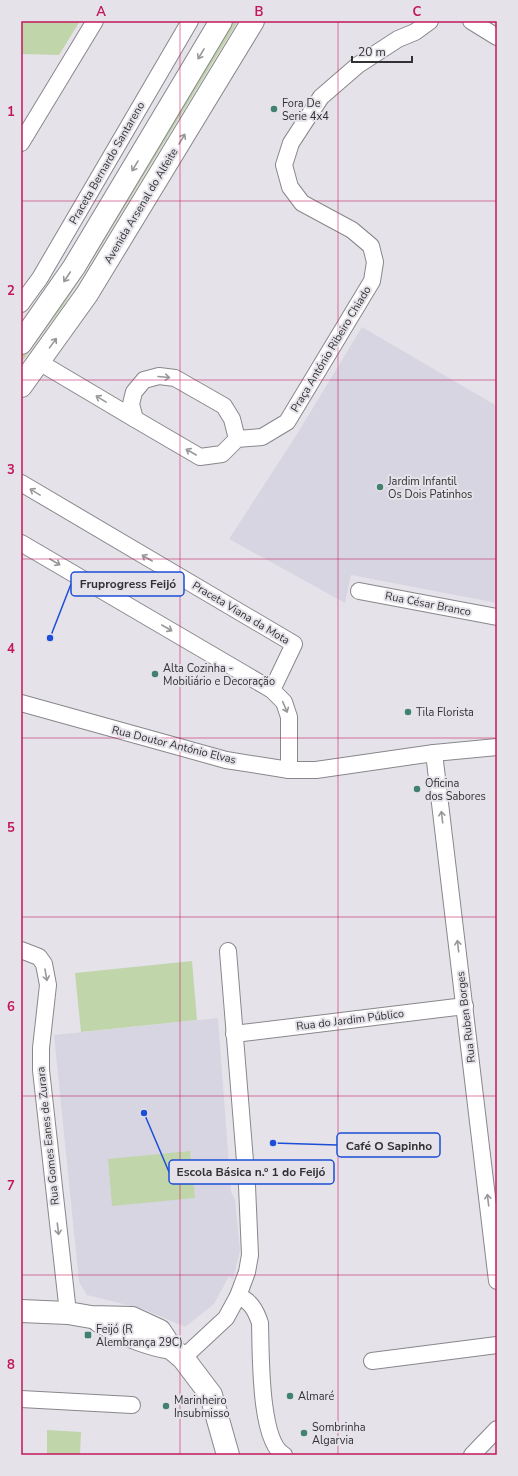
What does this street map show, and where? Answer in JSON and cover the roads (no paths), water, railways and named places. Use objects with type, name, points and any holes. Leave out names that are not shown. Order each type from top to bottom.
[{"type":"main road","points":[[21,343],[49,305],[84,250],[221,21]]},
{"type":"main road","name":"Avenida Arsenal do Alfeite","points":[[21,386],[100,274],[253,21]]},
{"type":"main road","points":[[21,1311],[68,1313],[91,1317],[116,1330],[177,1353],[211,1395],[228,1455]]},
{"type":"street","points":[[21,143],[94,21]]},
{"type":"street","name":"Praceta Bernardo Santareno","points":[[21,304],[40,278],[190,21]]},
{"type":"street","name":"Praça António Ribeiro Chiado","points":[[237,439],[262,436],[287,422],[372,281],[375,262],[371,246],[352,230],[302,203],[290,187],[284,165],[291,142],[321,97],[340,79],[376,52],[414,32],[430,21]]},
{"type":"street","points":[[471,21],[497,37]]},
{"type":"street","points":[[39,362],[134,419],[200,457],[222,454],[237,439],[232,419],[224,406],[175,378],[159,376],[144,380],[134,392],[131,404],[134,419]]},
{"type":"street","name":"Praceta Viana da Mota","points":[[21,483],[294,644],[272,690]]},
{"type":"street","points":[[21,543],[272,690],[284,702],[289,717],[289,770]]},
{"type":"street","name":"Rua César Branco","points":[[359,591],[497,617]]},
{"type":"street","name":"Rua Doutor António Elvas","points":[[21,703],[226,760],[289,770],[316,770],[434,753],[497,747]]},
{"type":"street","name":"Rua Ruben Borges","points":[[434,753],[497,1281]]},
{"type":"street","name":"Rua Gomes Eanes de Zurara","points":[[21,950],[39,957],[44,964],[48,985],[41,1048],[41,1070],[68,1313]]},
{"type":"street","points":[[177,1353],[226,1318],[238,1296],[248,1272],[250,1255],[247,1186],[228,951]]},
{"type":"street","name":"Rua do Jardim Público","points":[[234,1034],[465,1006]]},
{"type":"street","points":[[238,1296],[245,1299],[256,1310],[260,1324],[265,1410],[270,1435],[280,1452],[284,1455]]},
{"type":"street","points":[[372,1361],[497,1345]]},
{"type":"street","points":[[21,1399],[132,1405]]},
{"type":"street","points":[[472,1455],[497,1429]]},
{"type":"place","name":"Fora De Serie 4x4","points":[[274,109]]},
{"type":"place","name":"Jardim Infantil Os Dois Patinhos","points":[[380,487]]},
{"type":"place","name":"Fruprogress Feijó","points":[[50,638]]},
{"type":"place","name":"Alta Cozinha - Mobiliário e Decoração","points":[[155,674]]},
{"type":"place","name":"Tila Florista","points":[[408,712]]},
{"type":"place","name":"Oficina dos Sabores","points":[[417,789]]},
{"type":"place","name":"Escola Básica n.º 1 do Feijó","points":[[144,1113]]},
{"type":"place","name":"Café O Sapinho","points":[[273,1143]]},
{"type":"place","name":"Feijó (R Alembrança 29C)","points":[[88,1335]]},
{"type":"place","name":"Almaré","points":[[290,1396]]},
{"type":"place","name":"Marinheiro Insubmisso","points":[[166,1406]]},
{"type":"place","name":"Sombrinha Algarvia","points":[[304,1433]]}]
